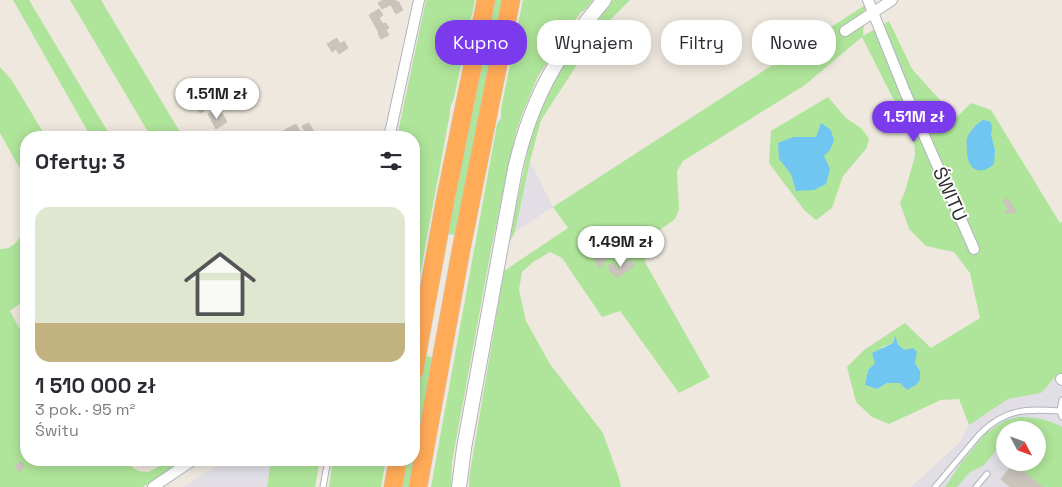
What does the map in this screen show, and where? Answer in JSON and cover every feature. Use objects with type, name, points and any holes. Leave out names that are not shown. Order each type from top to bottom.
[{"type":"highway","points":[[420,339],[445,202],[486,0]]},
{"type":"highway","points":[[418,487],[461,250],[511,0]]},
{"type":"highway","points":[[393,487],[397,466]]},
{"type":"street","points":[[390,131],[418,0]]},
{"type":"street","points":[[459,487],[464,448],[521,145],[530,117],[554,68],[568,46],[604,0]]},
{"type":"street","name":"ŚWITU","points":[[868,0],[905,92],[974,249]]},
{"type":"street","points":[[845,31],[892,0]]},
{"type":"street","points":[[152,487],[184,466]]},
{"type":"lane","points":[[935,486],[979,434],[999,418],[1018,411],[1037,410],[1061,414],[1062,400]]},
{"type":"lane","points":[[323,487],[327,466]]},
{"type":"lane","points":[[976,487],[987,474]]},
{"type":"shaded area","points":[[530,161],[553,207],[515,232]]},
{"type":"shaded area","points":[[1057,375],[1062,375],[1062,487],[911,487],[959,443],[969,425],[1008,399],[1041,393]]},
{"type":"shaded area","points":[[217,466],[270,466],[267,487],[184,487]]},
{"type":"green space","points":[[13,0],[29,0],[107,131],[88,131]]},
{"type":"green space","points":[[70,0],[101,0],[179,131],[147,131]]},
{"type":"green space","points":[[426,0],[475,0],[471,20],[435,20],[435,65],[461,65],[450,108],[420,276],[420,131],[398,131]]},
{"type":"green space","points":[[491,0],[505,0],[501,20],[487,20]]},
{"type":"green space","points":[[523,0],[593,0],[575,20],[537,20],[537,65],[545,65],[538,76],[516,132],[491,250],[452,462],[451,487],[431,487],[497,124],[501,118],[510,65],[527,65],[527,20],[519,20]]},
{"type":"green space","points":[[613,0],[630,0],[610,20],[597,20]]},
{"type":"green space","points":[[865,5],[863,36],[889,21],[912,69],[956,118],[971,103],[991,110],[1060,223],[1062,222],[1062,375],[1057,375],[1041,393],[1008,399],[969,425],[959,399],[941,400],[889,424],[872,417],[856,402],[847,367],[864,350],[905,323],[931,348],[980,318],[970,273],[954,252],[926,246],[909,229],[900,203],[915,156],[914,140],[862,37],[836,59],[836,24]],"holes":[[[894,337],[920,371],[900,383],[887,383],[877,389],[866,385],[868,370],[875,363],[882,347],[893,343]]]},
{"type":"green space","points":[[479,65],[492,65],[457,235],[447,234]]},
{"type":"green space","points":[[564,65],[577,65],[541,120],[515,232],[508,245],[534,121],[552,83]]},
{"type":"green space","points":[[772,65],[829,65],[805,85],[683,161],[677,171],[679,210],[675,219],[642,243],[646,264],[710,377],[679,393],[620,311],[602,317],[562,258],[550,252],[533,262],[522,272],[519,290],[526,321],[550,364],[603,433],[621,487],[469,487],[504,271],[568,228],[553,207]]},
{"type":"green space","points":[[0,67],[11,79],[42,131],[20,131],[20,169],[0,133]]},
{"type":"green space","points":[[828,97],[846,118],[862,129],[869,139],[866,149],[843,176],[832,208],[816,220],[805,211],[769,163],[771,131]]},
{"type":"green space","points":[[20,237],[20,304],[10,311],[20,330],[20,466],[131,466],[139,471],[148,472],[160,466],[176,466],[143,487],[0,487],[0,249],[11,247]]},
{"type":"green space","points":[[421,357],[435,357],[420,446],[420,363]]},
{"type":"green space","points":[[1018,417],[1030,417],[1051,422],[1062,427],[1062,487],[1042,487],[1023,471],[1046,471],[1046,421],[1004,421]]},
{"type":"green space","points":[[996,426],[996,451],[983,466],[970,472],[957,487],[945,487],[961,463],[985,434]]},
{"type":"green space","points":[[270,466],[319,466],[315,487],[267,487]]},
{"type":"green space","points":[[332,466],[385,466],[381,487],[329,487]]},
{"type":"green space","points":[[402,466],[417,466],[413,487],[399,487]]},
{"type":"water","points":[[983,120],[991,123],[991,135],[995,150],[994,163],[988,169],[978,170],[974,169],[969,162],[967,140],[968,135]]},
{"type":"water","points":[[821,123],[831,130],[834,141],[830,150],[824,156],[830,169],[826,184],[814,190],[796,191],[791,174],[779,159],[778,143],[793,137],[816,137]]},
{"type":"water","points":[[895,336],[898,344],[904,350],[913,348],[917,352],[915,363],[920,371],[920,380],[916,385],[907,390],[900,383],[887,383],[877,389],[865,385],[868,370],[875,363],[872,353],[893,343]]},
{"type":"building","points":[[383,0],[395,0],[396,2],[382,9],[378,3]]},
{"type":"building","points":[[398,1],[403,10],[396,14],[391,5]]},
{"type":"building","points":[[379,9],[383,15],[379,18],[389,28],[386,30],[389,35],[381,39],[369,15]]},
{"type":"building","points":[[337,38],[340,44],[344,41],[348,48],[339,54],[336,49],[332,52],[327,44]]},
{"type":"building","points":[[206,81],[210,89],[191,100],[186,92]]},
{"type":"building","points":[[221,83],[223,87],[227,85],[234,97],[230,99],[233,104],[227,107],[215,86]]},
{"type":"building","points":[[196,97],[204,111],[200,113],[192,100]]},
{"type":"building","points":[[213,111],[218,115],[222,113],[227,122],[216,129],[208,114]]},
{"type":"building","points":[[309,123],[313,131],[305,131],[302,126]]},
{"type":"building","points":[[296,124],[300,131],[283,131]]},
{"type":"building","points":[[1008,198],[1016,212],[1012,214],[1005,212],[1008,209],[1003,201]]},
{"type":"building","points":[[605,253],[609,258],[599,268],[594,260]]},
{"type":"building","points":[[630,259],[634,266],[616,278],[613,272],[611,274],[608,266],[613,263],[617,268]]},
{"type":"building","points":[[20,463],[20,466],[25,467],[19,472],[15,466]]},
{"type":"building","points":[[1008,471],[1023,471],[1042,487],[1010,487],[1001,479]]}]
